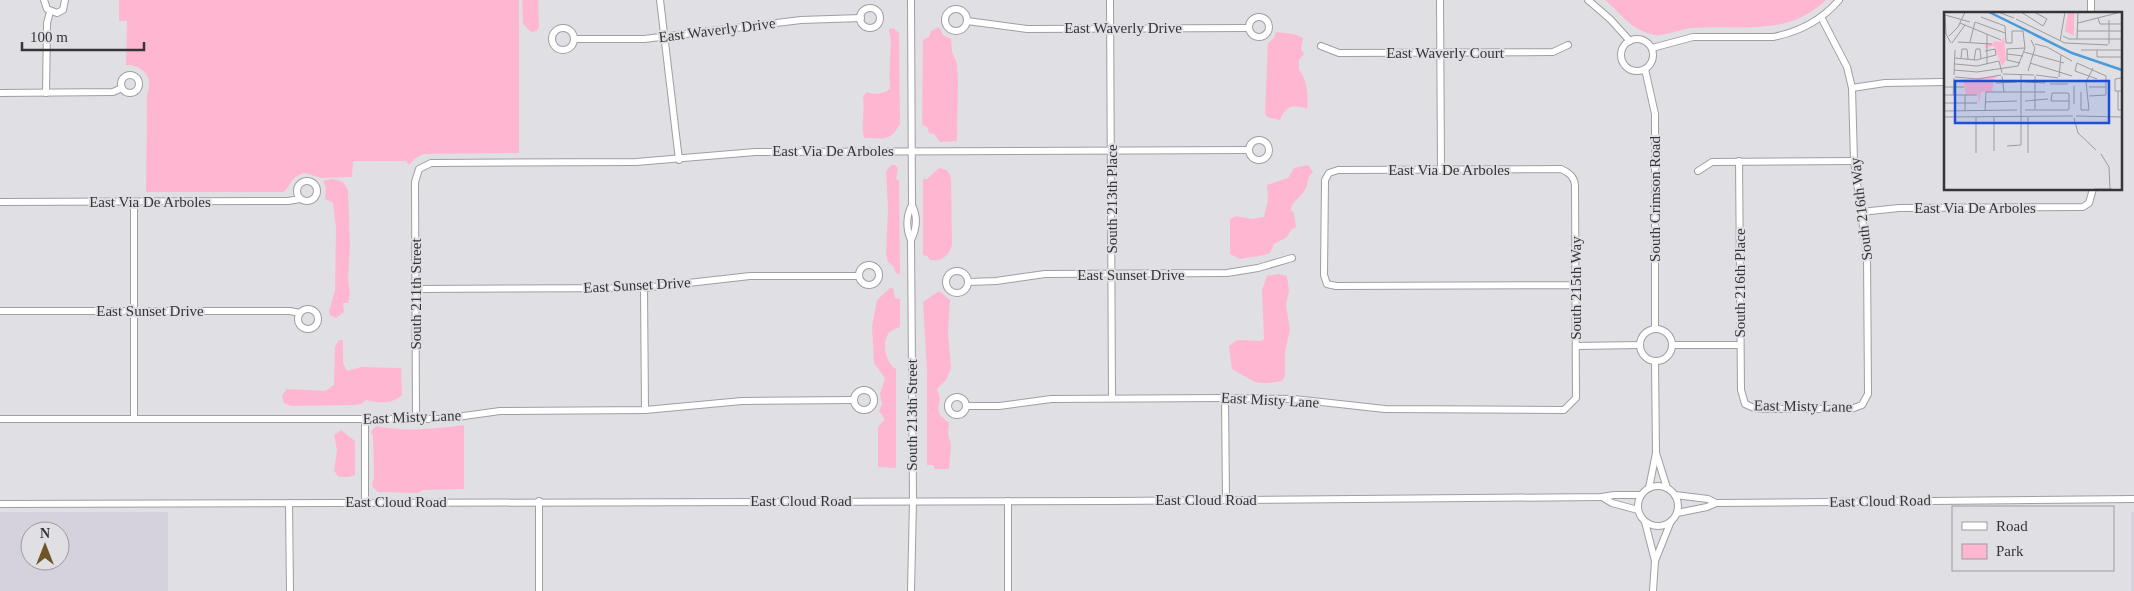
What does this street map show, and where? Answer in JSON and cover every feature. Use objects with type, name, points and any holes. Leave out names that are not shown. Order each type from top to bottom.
[{"type":"street","points":[[44,0],[45,6],[50,12],[56,13],[63,10],[66,0]]},
{"type":"street","points":[[660,0],[679,160]]},
{"type":"street","name":"South 213th Street","points":[[911,0],[912,205],[916,213],[916,231],[912,240],[913,501],[911,591]]},
{"type":"street","name":"South 213th Place","points":[[1110,0],[1112,398]]},
{"type":"street","points":[[1440,0],[1441,170]]},
{"type":"street","points":[[1588,0],[1610,19],[1630,41]]},
{"type":"street","points":[[1645,70],[1630,70],[1623,63],[1622,53],[1626,44],[1630,41],[1644,41],[1652,48],[1693,37],[1773,37],[1805,27],[1821,17],[1839,0]]},
{"type":"street","points":[[46,93],[47,23],[50,12]]},
{"type":"street","name":"South 216th Way","points":[[1821,17],[1847,67],[1852,88],[1854,161],[1868,255],[1868,394],[1862,406]]},
{"type":"street","name":"East Waverly Drive","points":[[574,39],[664,37],[802,20],[861,18]]},
{"type":"street","name":"East Waverly Drive","points":[[967,21],[1026,29],[1249,28]]},
{"type":"street","name":"East Waverly Court","points":[[1321,46],[1339,53],[1440,53],[1553,52],[1568,45]]},
{"type":"street","name":"South Crimson Road","points":[[1652,48],[1652,62],[1645,70],[1654,114],[1655,329]]},
{"type":"street","points":[[1852,88],[1885,83],[1944,82]]},
{"type":"street","points":[[0,93],[114,92],[122,88]]},
{"type":"street","name":"East Via De Arboles","points":[[419,169],[431,164],[679,160],[746,152],[1249,150]]},
{"type":"street","name":"South 216th Place","points":[[1739,161],[1740,390],[1744,404]]},
{"type":"street","points":[[1698,171],[1712,162],[1854,161]]},
{"type":"street","name":"South 211th Street","points":[[416,419],[415,182],[419,169]]},
{"type":"street","name":"East Via De Arboles","points":[[1569,173],[1561,170],[1338,170],[1329,173],[1324,180],[1324,275],[1327,284],[1336,286],[1576,286]]},
{"type":"street","name":"South 215th Way","points":[[1569,173],[1575,179],[1576,398],[1572,404]]},
{"type":"street","name":"East Via De Arboles","points":[[1861,212],[1898,208],[2083,208],[2089,203],[2093,190]]},
{"type":"street","name":"East Via De Arboles","points":[[0,202],[288,202],[300,199]]},
{"type":"street","points":[[134,202],[134,419]]},
{"type":"street","name":"East Sunset Drive","points":[[968,282],[996,281],[1045,274],[1227,273],[1258,268],[1292,258]]},
{"type":"street","name":"East Sunset Drive","points":[[416,289],[644,288],[750,276],[858,276]]},
{"type":"street","points":[[644,288],[644,410]]},
{"type":"street","name":"East Sunset Drive","points":[[0,311],[290,311],[300,313]]},
{"type":"street","points":[[1655,329],[1661,329],[1669,335],[1672,345],[1666,358],[1655,361],[1643,355],[1640,345],[1643,336],[1650,330],[1655,329]]},
{"type":"street","points":[[1576,346],[1640,345]]},
{"type":"street","points":[[1672,345],[1740,345]]},
{"type":"street","points":[[1655,361],[1656,453],[1667,488]]},
{"type":"street","name":"East Misty Lane","points":[[966,406],[999,406],[1051,399],[1112,398],[1287,399],[1385,409],[1428,410],[1564,410],[1572,404]]},
{"type":"street","points":[[1225,398],[1226,500]]},
{"type":"street","name":"East Misty Lane","points":[[0,419],[416,419],[456,418],[500,410],[644,410],[742,401],[854,400]]},
{"type":"street","name":"East Misty Lane","points":[[1744,404],[1763,409],[1852,409],[1862,406]]},
{"type":"street","points":[[365,419],[365,503]]},
{"type":"street","points":[[1649,488],[1651,468],[1656,453]]},
{"type":"street","points":[[1653,591],[1655,561],[1678,507],[1675,495],[1667,488],[1658,486],[1649,488],[1641,494],[1638,510],[1645,522],[1655,561]]},
{"type":"street","name":"East Cloud Road","points":[[0,504],[1226,500],[1602,497],[1641,494]]},
{"type":"street","name":"East Cloud Road","points":[[1675,495],[1708,499],[1716,503],[2134,499]]},
{"type":"street","name":"East Cloud Road","points":[[1602,497],[1612,503],[1638,510]]},
{"type":"street","points":[[539,501],[540,591]]},
{"type":"street","points":[[1008,501],[1008,591]]},
{"type":"street","points":[[289,503],[290,591]]},
{"type":"street","name":"East Cloud Road","points":[[1677,512],[1707,508],[1716,503]]},
{"type":"street","points":[[1645,522],[1655,526],[1671,521]]},
{"type":"shaded area","points":[[0,512],[168,512],[168,591],[0,591]]},
{"type":"shaded area","points":[[2131,512],[2134,512],[2134,591],[2131,591]]},
{"type":"green space","points":[[119,0],[519,0],[519,153],[424,154],[417,157],[409,165],[406,161],[353,161],[352,177],[321,178],[305,173],[293,179],[283,192],[146,192],[147,94],[149,82],[146,73],[142,70],[126,65],[127,21],[119,21]]},
{"type":"green space","points":[[522,0],[538,0],[539,27],[537,31],[531,32],[523,24]]},
{"type":"green space","points":[[1605,0],[1826,0],[1811,12],[1779,25],[1691,28],[1654,35],[1632,25]]},
{"type":"green space","points":[[939,27],[943,35],[951,39],[952,51],[957,64],[957,141],[940,142],[934,134],[929,133],[927,127],[922,125],[923,40],[929,37],[931,31]]},
{"type":"green space","points":[[893,28],[899,33],[900,124],[889,137],[881,139],[864,138],[863,96],[867,92],[886,92],[890,88],[891,42],[889,29]]},
{"type":"green space","points":[[1276,32],[1294,34],[1303,38],[1301,49],[1304,54],[1299,60],[1299,70],[1306,83],[1308,99],[1307,109],[1298,106],[1291,107],[1285,111],[1280,120],[1267,117],[1265,113],[1268,43],[1274,38]]},
{"type":"green space","points":[[891,165],[895,165],[898,168],[896,179],[899,180],[900,274],[896,273],[893,266],[888,262],[886,255],[888,208],[886,172]]},
{"type":"green space","points":[[1308,165],[1313,172],[1309,176],[1305,190],[1293,204],[1291,210],[1294,213],[1296,227],[1291,230],[1287,237],[1274,244],[1270,253],[1240,259],[1230,254],[1230,219],[1236,216],[1251,219],[1264,217],[1268,200],[1267,185],[1288,178],[1294,168]]},
{"type":"green space","points":[[939,168],[947,171],[951,179],[952,245],[944,257],[938,260],[930,260],[927,256],[923,255],[923,179],[927,179]]},
{"type":"green space","points":[[333,179],[343,182],[348,190],[350,245],[348,280],[350,294],[348,303],[343,303],[344,312],[336,318],[330,315],[329,312],[335,290],[336,228],[333,203],[325,199],[326,188],[323,181]]},
{"type":"green space","points":[[1278,274],[1287,276],[1289,291],[1286,305],[1290,330],[1285,352],[1285,376],[1282,381],[1260,383],[1232,369],[1229,346],[1237,340],[1261,341],[1264,339],[1262,290],[1267,276]]},
{"type":"green space","points":[[890,288],[893,288],[895,298],[900,299],[900,327],[888,334],[885,345],[888,359],[896,369],[896,468],[878,467],[878,427],[884,420],[879,411],[882,404],[880,394],[885,378],[874,363],[872,326],[877,300]]},
{"type":"green space","points":[[939,291],[950,300],[948,333],[951,368],[946,380],[937,389],[940,398],[938,409],[940,415],[949,423],[948,434],[951,445],[949,469],[935,469],[933,465],[927,465],[927,370],[923,302]]},
{"type":"green space","points":[[339,340],[343,340],[343,363],[347,371],[361,367],[401,368],[402,395],[389,402],[366,400],[356,405],[291,406],[284,403],[282,396],[287,389],[325,391],[334,385],[335,347]]},
{"type":"green space","points":[[464,425],[464,489],[423,490],[418,493],[378,492],[372,486],[374,477],[373,436],[371,432],[376,426],[397,429],[420,429]]},
{"type":"green space","points":[[341,430],[355,441],[355,475],[349,477],[339,477],[334,471],[337,450],[334,435]]}]
